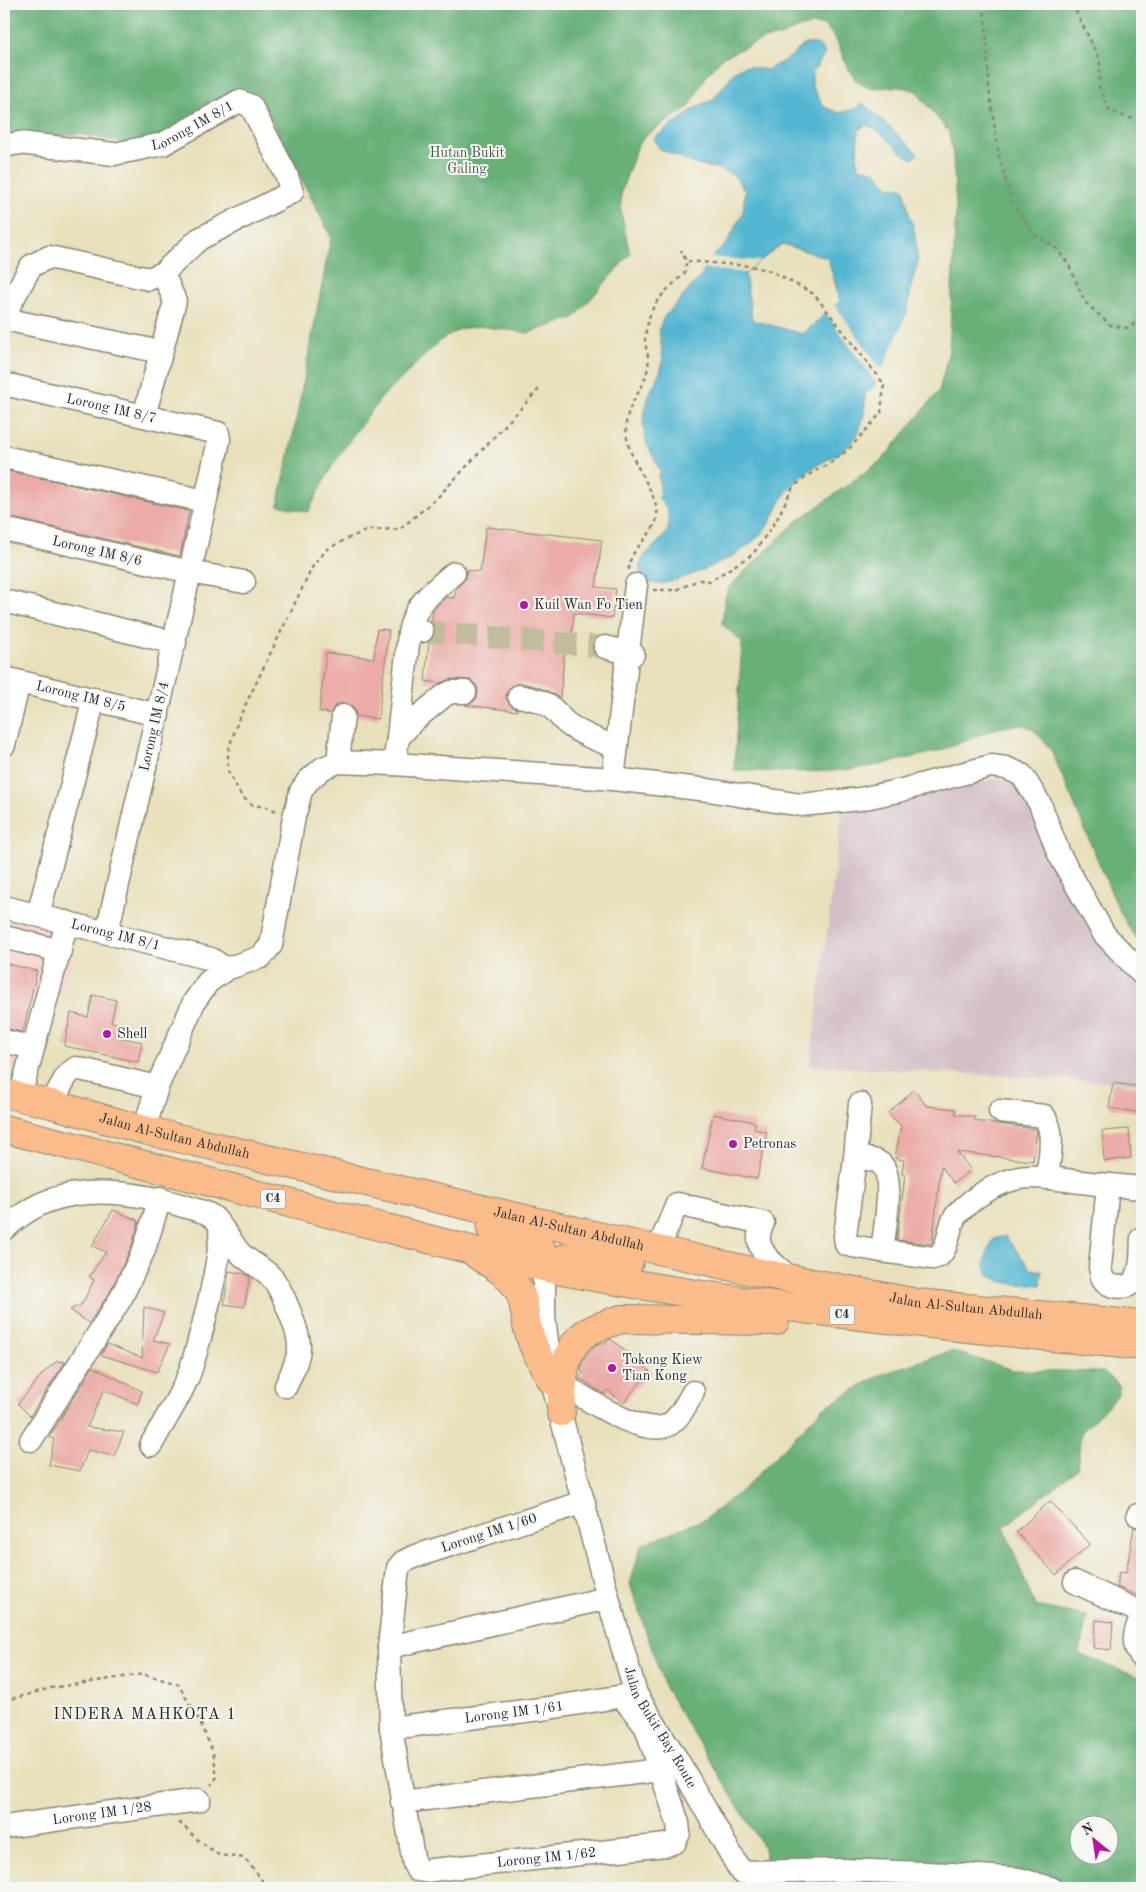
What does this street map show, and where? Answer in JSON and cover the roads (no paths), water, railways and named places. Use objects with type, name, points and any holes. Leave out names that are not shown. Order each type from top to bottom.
[{"type":"main road","name":"Jalan Al-Sultan Abdullah","points":[[12,1095],[144,1130],[658,1250],[746,1270],[789,1277],[918,1314],[1142,1346]]},
{"type":"main road","name":"C4","points":[[4,1129],[146,1164],[293,1205],[544,1267]]},
{"type":"main road","points":[[144,1130],[243,1166],[322,1188],[519,1236],[537,1244],[543,1252],[544,1267],[566,1258],[585,1254],[716,1280],[918,1314]]},
{"type":"main road","points":[[467,1248],[504,1273],[516,1286],[522,1298],[535,1350],[558,1393]]},
{"type":"main road","name":"Jalan Al-Sultan Abdullah","points":[[918,1314],[1142,1325]]},
{"type":"main road","points":[[558,1393],[570,1352],[583,1335],[621,1319],[918,1314]]},
{"type":"street","name":"Lorong IM 8/1","points":[[4,146],[19,143],[114,154],[163,144],[239,101],[251,106],[286,174],[292,192],[199,239],[163,273]]},
{"type":"street","points":[[144,416],[175,301],[163,273],[149,279],[49,257],[31,266],[4,317],[161,352]]},
{"type":"street","name":"Lorong IM 8/7","points":[[4,384],[218,433]]},
{"type":"street","name":"Lorong IM 8/4","points":[[107,932],[175,643],[219,440],[218,433]]},
{"type":"street","points":[[4,457],[205,501]]},
{"type":"street","name":"Lorong IM 8/6","points":[[4,530],[190,572]]},
{"type":"street","points":[[190,572],[244,582]]},
{"type":"street","points":[[394,764],[416,633],[411,622],[425,598],[454,573]]},
{"type":"street","points":[[613,779],[616,747],[631,653],[636,585]]},
{"type":"street","points":[[4,601],[175,643]]},
{"type":"street","points":[[605,646],[631,653]]},
{"type":"street","points":[[4,746],[11,680]]},
{"type":"street","name":"Lorong IM 8/5","points":[[11,680],[158,715]]},
{"type":"street","points":[[398,738],[412,721],[445,695],[451,692],[464,692]]},
{"type":"street","points":[[519,696],[539,700],[554,709],[562,720],[575,729],[616,747]]},
{"type":"street","points":[[38,915],[94,699]]},
{"type":"street","points":[[338,762],[343,716]]},
{"type":"street","points":[[144,1130],[158,1087],[194,1002],[208,982],[226,969],[261,957],[271,945],[294,817],[301,791],[308,781],[323,768],[338,762],[613,779],[708,790],[802,805],[860,799],[898,791],[991,766],[1006,768],[1022,775],[1040,804],[1059,854],[1104,934],[1142,974]]},
{"type":"street","name":"Lorong IM 8/1","points":[[4,906],[211,959],[226,969]]},
{"type":"street","points":[[12,1095],[33,1048],[67,922]]},
{"type":"street","points":[[4,938],[60,951]]},
{"type":"street","points":[[4,1041],[33,1048]]},
{"type":"street","points":[[51,1104],[67,1075],[76,1068],[158,1087]]},
{"type":"street","points":[[860,1104],[845,1236],[846,1244],[852,1246],[933,1258],[938,1256],[943,1252],[953,1220],[958,1212],[985,1192],[1004,1182],[1021,1178],[1047,1178],[1108,1186],[1142,1188]]},
{"type":"street","points":[[1000,1111],[1044,1116],[1049,1123],[1051,1133],[1047,1178]]},
{"type":"street","points":[[855,1158],[875,1160],[883,1166],[888,1178],[882,1251]]},
{"type":"street","points":[[136,1195],[146,1164]]},
{"type":"street","points":[[1108,1186],[1100,1267],[1101,1277],[1107,1283],[1116,1286],[1127,1286],[1134,1282],[1139,1272],[1142,1238]]},
{"type":"street","points":[[4,1230],[25,1212],[47,1201],[63,1196],[89,1193],[160,1198],[210,1214],[238,1251],[249,1261],[264,1270],[281,1291],[299,1345],[286,1386]]},
{"type":"street","points":[[31,1440],[122,1298],[144,1250],[160,1198]]},
{"type":"street","points":[[658,1250],[677,1204],[763,1223],[759,1239],[762,1248],[767,1257],[789,1277]]},
{"type":"street","points":[[151,1446],[186,1380],[195,1357],[216,1264],[221,1235],[219,1224]]},
{"type":"street","name":"Jalan Bukit Bay Route","points":[[544,1267],[544,1317],[558,1393],[608,1598],[629,1696],[678,1761],[740,1880],[842,1870],[952,1874],[1019,1879],[1051,1888]]},
{"type":"street","points":[[558,1393],[635,1424],[659,1428],[669,1425],[678,1417],[693,1392]]},
{"type":"street","name":"Lorong IM 1/60","points":[[389,1648],[398,1568],[403,1562],[413,1557],[584,1502]]},
{"type":"street","points":[[1075,1582],[1142,1613]]},
{"type":"street","points":[[608,1598],[389,1648],[390,1728],[402,1802],[660,1770],[646,1727],[629,1696]]},
{"type":"street","points":[[1142,1618],[1134,1641],[1142,1658]]},
{"type":"street","name":"Lorong IM 1/61","points":[[390,1728],[629,1696]]},
{"type":"street","name":"Lorong IM 1/62","points":[[402,1802],[414,1864],[418,1870],[423,1871],[666,1845],[675,1842],[679,1833],[678,1823],[660,1770]]},
{"type":"street","name":"Lorong IM 1/28","points":[[4,1827],[199,1800]]},
{"type":"water","points":[[805,44],[818,44],[825,54],[812,73],[812,86],[824,107],[839,113],[855,109],[863,104],[918,154],[913,159],[900,151],[879,132],[866,125],[858,130],[857,160],[859,167],[875,171],[889,187],[904,188],[914,229],[918,262],[912,282],[908,309],[874,386],[865,394],[862,421],[859,432],[853,442],[841,452],[807,472],[792,485],[762,533],[743,550],[686,577],[665,583],[653,583],[643,577],[640,568],[641,562],[668,529],[668,510],[659,498],[660,484],[658,475],[661,472],[646,442],[643,420],[649,395],[663,361],[659,329],[664,317],[702,275],[708,261],[727,243],[743,212],[745,191],[734,175],[716,168],[697,165],[660,149],[653,139],[698,106],[713,100],[735,71],[745,66],[767,70],[789,58]],"holes":[[[782,244],[828,258],[840,301],[803,334],[752,320],[745,273]]]},
{"type":"water","points":[[1005,1236],[1031,1269],[1042,1271],[1041,1285],[1008,1283],[1000,1281],[988,1272],[985,1262],[994,1239]]},
{"type":"tunnel","points":[[423,631],[605,647]]},
{"type":"place","name":"Kuil Wan Fo Tien","points":[[524,605]]},
{"type":"place","name":"Shell","points":[[107,1034]]},
{"type":"place","name":"Petronas","points":[[733,1144]]},
{"type":"place","name":"Tokong Kiew Tian Kong","points":[[612,1368]]},
{"type":"district","name":"INDERA MAHKOTA 1","points":[[145,1715]]},
{"type":"park label","name":"Hutan Bukit Galing","points":[[467,162]]}]
